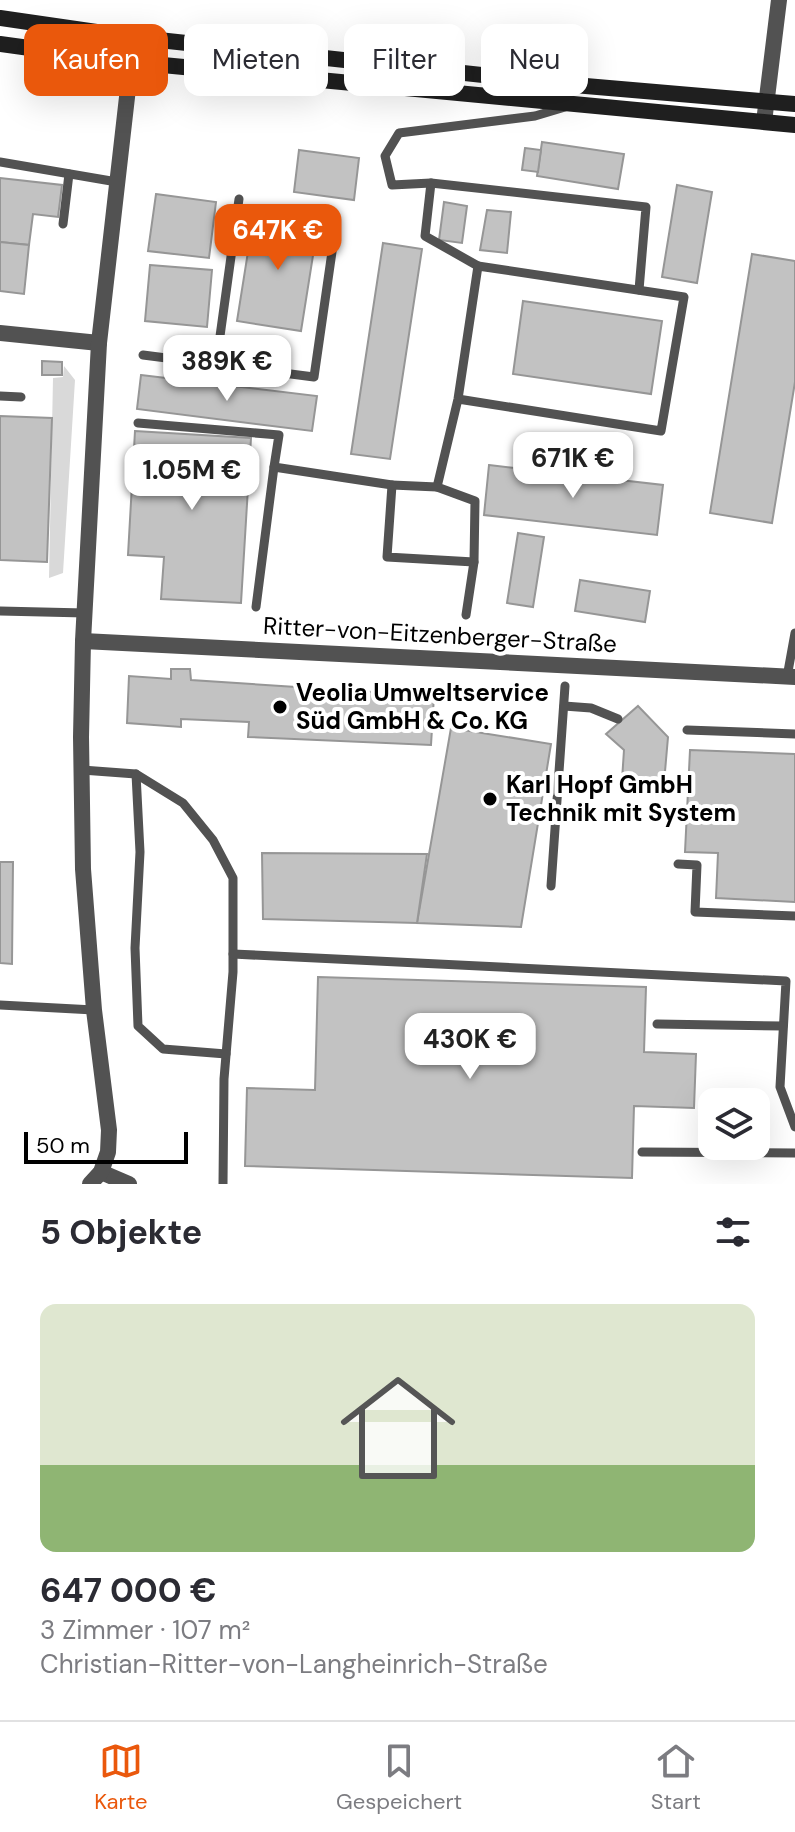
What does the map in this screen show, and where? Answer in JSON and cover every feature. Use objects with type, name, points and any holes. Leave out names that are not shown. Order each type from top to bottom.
[{"type":"main road","points":[[0,18],[41,24]]},
{"type":"main road","points":[[168,41],[574,85],[795,104]]},
{"type":"main road","points":[[0,44],[24,47]]},
{"type":"main road","points":[[168,66],[795,125]]},
{"type":"street","points":[[764,122],[779,0]]},
{"type":"street","points":[[127,96],[99,343],[83,641],[82,770],[83,869],[94,1010],[109,1130],[108,1152],[96,1178],[129,1184]]},
{"type":"street","points":[[0,333],[99,343]]},
{"type":"street","name":"Ritter-von-Eitzenberger-Straße","points":[[83,641],[791,677]]},
{"type":"lane","points":[[573,105],[535,116],[399,133],[385,156],[392,185],[431,183],[646,207],[639,290]]},
{"type":"lane","points":[[0,162],[117,182]]},
{"type":"lane","points":[[63,224],[69,174]]},
{"type":"lane","points":[[431,183],[425,236],[478,266],[684,297],[661,431],[458,399]]},
{"type":"lane","points":[[216,365],[239,199]]},
{"type":"lane","points":[[143,355],[314,377],[334,238]]},
{"type":"lane","points":[[437,487],[458,399],[478,266]]},
{"type":"lane","points":[[0,396],[21,397]]},
{"type":"lane","points":[[138,423],[279,435],[256,607]]},
{"type":"lane","points":[[274,467],[392,485],[437,487],[475,501],[474,562],[466,615]]},
{"type":"lane","points":[[392,485],[387,557],[474,562]]},
{"type":"lane","points":[[0,611],[85,613]]},
{"type":"lane","points":[[791,677],[795,633]]},
{"type":"lane","points":[[551,886],[565,686]]},
{"type":"lane","points":[[564,706],[591,708],[618,719]]},
{"type":"lane","points":[[687,730],[795,734]]},
{"type":"lane","points":[[82,770],[136,774],[183,803],[213,840],[233,878],[233,954],[226,1054],[223,1184]]},
{"type":"lane","points":[[136,774],[140,852],[135,948],[138,1026],[163,1049],[226,1054]]},
{"type":"lane","points":[[678,864],[697,865],[695,912],[795,916]]},
{"type":"lane","points":[[233,954],[786,981],[780,1087],[795,1127]]},
{"type":"lane","points":[[0,1005],[94,1010]]},
{"type":"lane","points":[[657,1024],[783,1026]]},
{"type":"lane","points":[[642,1152],[795,1153]]},
{"type":"shaded area","points":[[64,366],[75,380],[63,573],[49,578],[53,378],[63,377]]},
{"type":"building","points":[[542,142],[624,154],[618,189],[537,176]]},
{"type":"building","points":[[525,148],[541,150],[538,172],[522,170]]},
{"type":"building","points":[[299,150],[359,158],[354,200],[294,192]]},
{"type":"building","points":[[0,178],[62,185],[58,217],[33,214],[29,245],[0,242]]},
{"type":"building","points":[[677,185],[712,192],[697,283],[662,277]]},
{"type":"building","points":[[156,194],[216,202],[209,258],[148,251]]},
{"type":"building","points":[[444,202],[467,206],[462,243],[439,240]]},
{"type":"building","points":[[487,210],[511,212],[507,253],[480,250]]},
{"type":"building","points":[[254,214],[318,224],[301,331],[237,321]]},
{"type":"building","points":[[0,242],[29,245],[24,294],[0,291]]},
{"type":"building","points":[[383,243],[422,249],[390,459],[351,454]]},
{"type":"building","points":[[752,254],[795,261],[795,382],[772,523],[710,513]]},
{"type":"building","points":[[150,265],[212,270],[207,327],[145,321]]},
{"type":"building","points":[[523,301],[662,321],[651,394],[513,374]]},
{"type":"building","points":[[42,361],[62,362],[62,375],[42,375]]},
{"type":"building","points":[[141,375],[317,396],[312,431],[137,409]]},
{"type":"building","points":[[0,416],[52,418],[47,562],[0,560]]},
{"type":"building","points":[[135,431],[251,438],[241,603],[161,599],[164,557],[128,555]]},
{"type":"building","points":[[489,465],[663,485],[657,535],[484,515]]},
{"type":"building","points":[[518,533],[544,537],[533,607],[507,603]]},
{"type":"building","points":[[580,580],[650,591],[645,622],[575,611]]},
{"type":"building","name":"Veolia Umweltservice Süd GmbH & Co. KG","points":[[171,669],[190,669],[191,680],[434,696],[431,745],[248,737],[249,722],[181,719],[181,727],[127,723],[129,676],[171,679]]},
{"type":"building","points":[[638,706],[668,737],[664,783],[622,780],[624,750],[606,734]]},
{"type":"building","name":"Karl Hopf GmbH Technik mit System","points":[[451,728],[551,744],[521,927],[417,923]]},
{"type":"building","points":[[690,750],[795,754],[795,902],[716,898],[718,853],[685,852]]},
{"type":"building","points":[[262,853],[427,854],[417,923],[263,919]]},
{"type":"building","points":[[0,862],[13,862],[12,964],[0,963]]},
{"type":"building","points":[[318,977],[646,987],[644,1052],[696,1054],[694,1108],[634,1106],[632,1178],[245,1166],[247,1088],[315,1090]]},
{"type":"place","name":"Veolia Umweltservice Süd GmbH & Co. KG","points":[[280,707]]},
{"type":"place","name":"Karl Hopf GmbH Technik mit System","points":[[490,799]]}]
